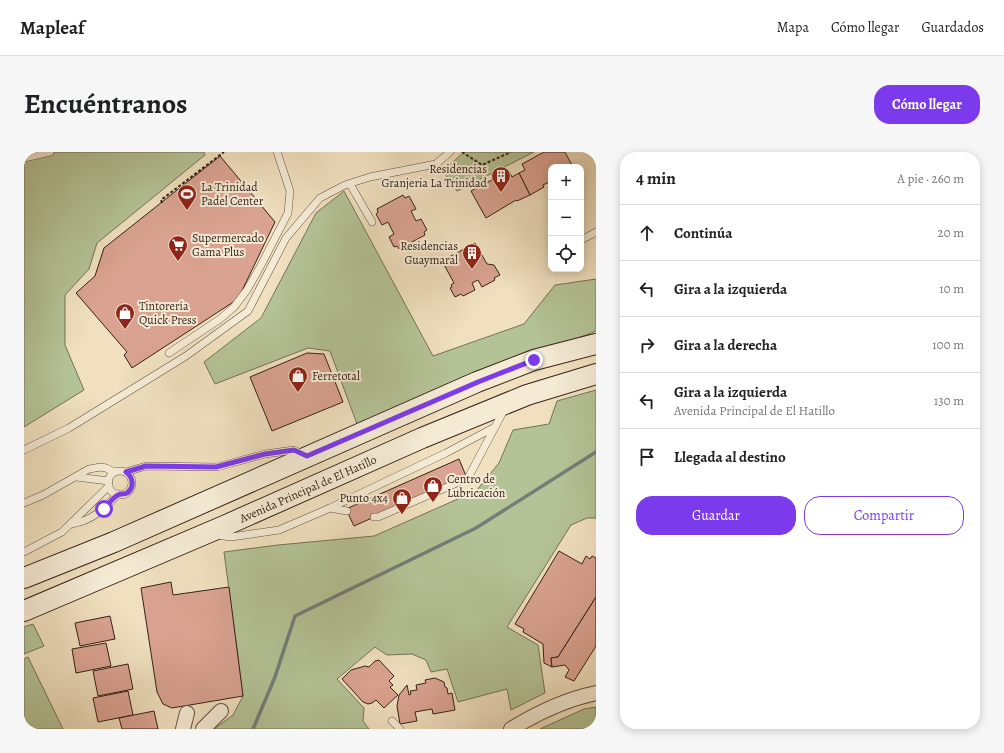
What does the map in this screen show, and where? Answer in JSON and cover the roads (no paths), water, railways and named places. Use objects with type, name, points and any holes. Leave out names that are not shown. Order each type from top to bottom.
[{"type":"main road","points":[[24,578],[114,542],[478,382],[534,360],[596,344]]},
{"type":"main road","name":"Avenida Principal de El Hatillo","points":[[24,611],[207,534],[422,438],[527,395],[596,374]]},
{"type":"street","points":[[511,729],[554,707],[582,696],[596,693]]},
{"type":"street","points":[[203,729],[221,710]]},
{"type":"street","points":[[183,729],[187,713]]},
{"type":"lane","points":[[24,158],[50,152]]},
{"type":"lane","points":[[169,353],[220,319],[234,307],[247,290],[259,269],[288,213],[290,191],[277,152]]},
{"type":"lane","points":[[24,450],[69,428],[186,356],[248,311],[286,238],[320,198],[350,184],[370,177],[436,164],[450,152]]},
{"type":"lane","points":[[350,184],[372,222]]},
{"type":"lane","points":[[584,238],[596,232]]},
{"type":"lane","points":[[374,517],[378,517],[468,478],[508,403]]},
{"type":"lane","points":[[207,534],[231,537],[279,530],[330,508],[446,453],[495,427]]},
{"type":"lane","points":[[24,503],[43,496],[89,469],[101,467],[114,472],[126,472],[146,466],[216,467],[265,454],[294,450],[307,456]]},
{"type":"lane","points":[[24,552],[62,532],[71,524],[109,484],[110,476],[114,472]]},
{"type":"lane","points":[[71,524],[82,522],[96,515],[118,494],[127,492],[132,484],[132,479],[126,472]]},
{"type":"lane","points":[[76,477],[109,484],[114,492],[118,494]]},
{"type":"lane","points":[[330,508],[347,511]]},
{"type":"lane","points":[[392,720],[400,729]]},
{"type":"waterway","points":[[253,729],[275,677],[295,616],[476,528],[596,452]]},
{"type":"place","name":"Residencias Granjeria La Trinidad","points":[[501,193]]},
{"type":"place","name":"La Trinidad Padel Center","points":[[187,211]]},
{"type":"place","name":"Supermercado Gama Plus","points":[[178,262]]},
{"type":"place","name":"Residencias Guaymaral","points":[[472,270]]},
{"type":"place","name":"Tintorería Quick Press","points":[[125,330]]},
{"type":"place","name":"Ferretotal","points":[[298,393]]},
{"type":"place","name":"Centro de Lubricación","points":[[433,503]]},
{"type":"place","name":"Punto 4x4","points":[[402,515]]}]
